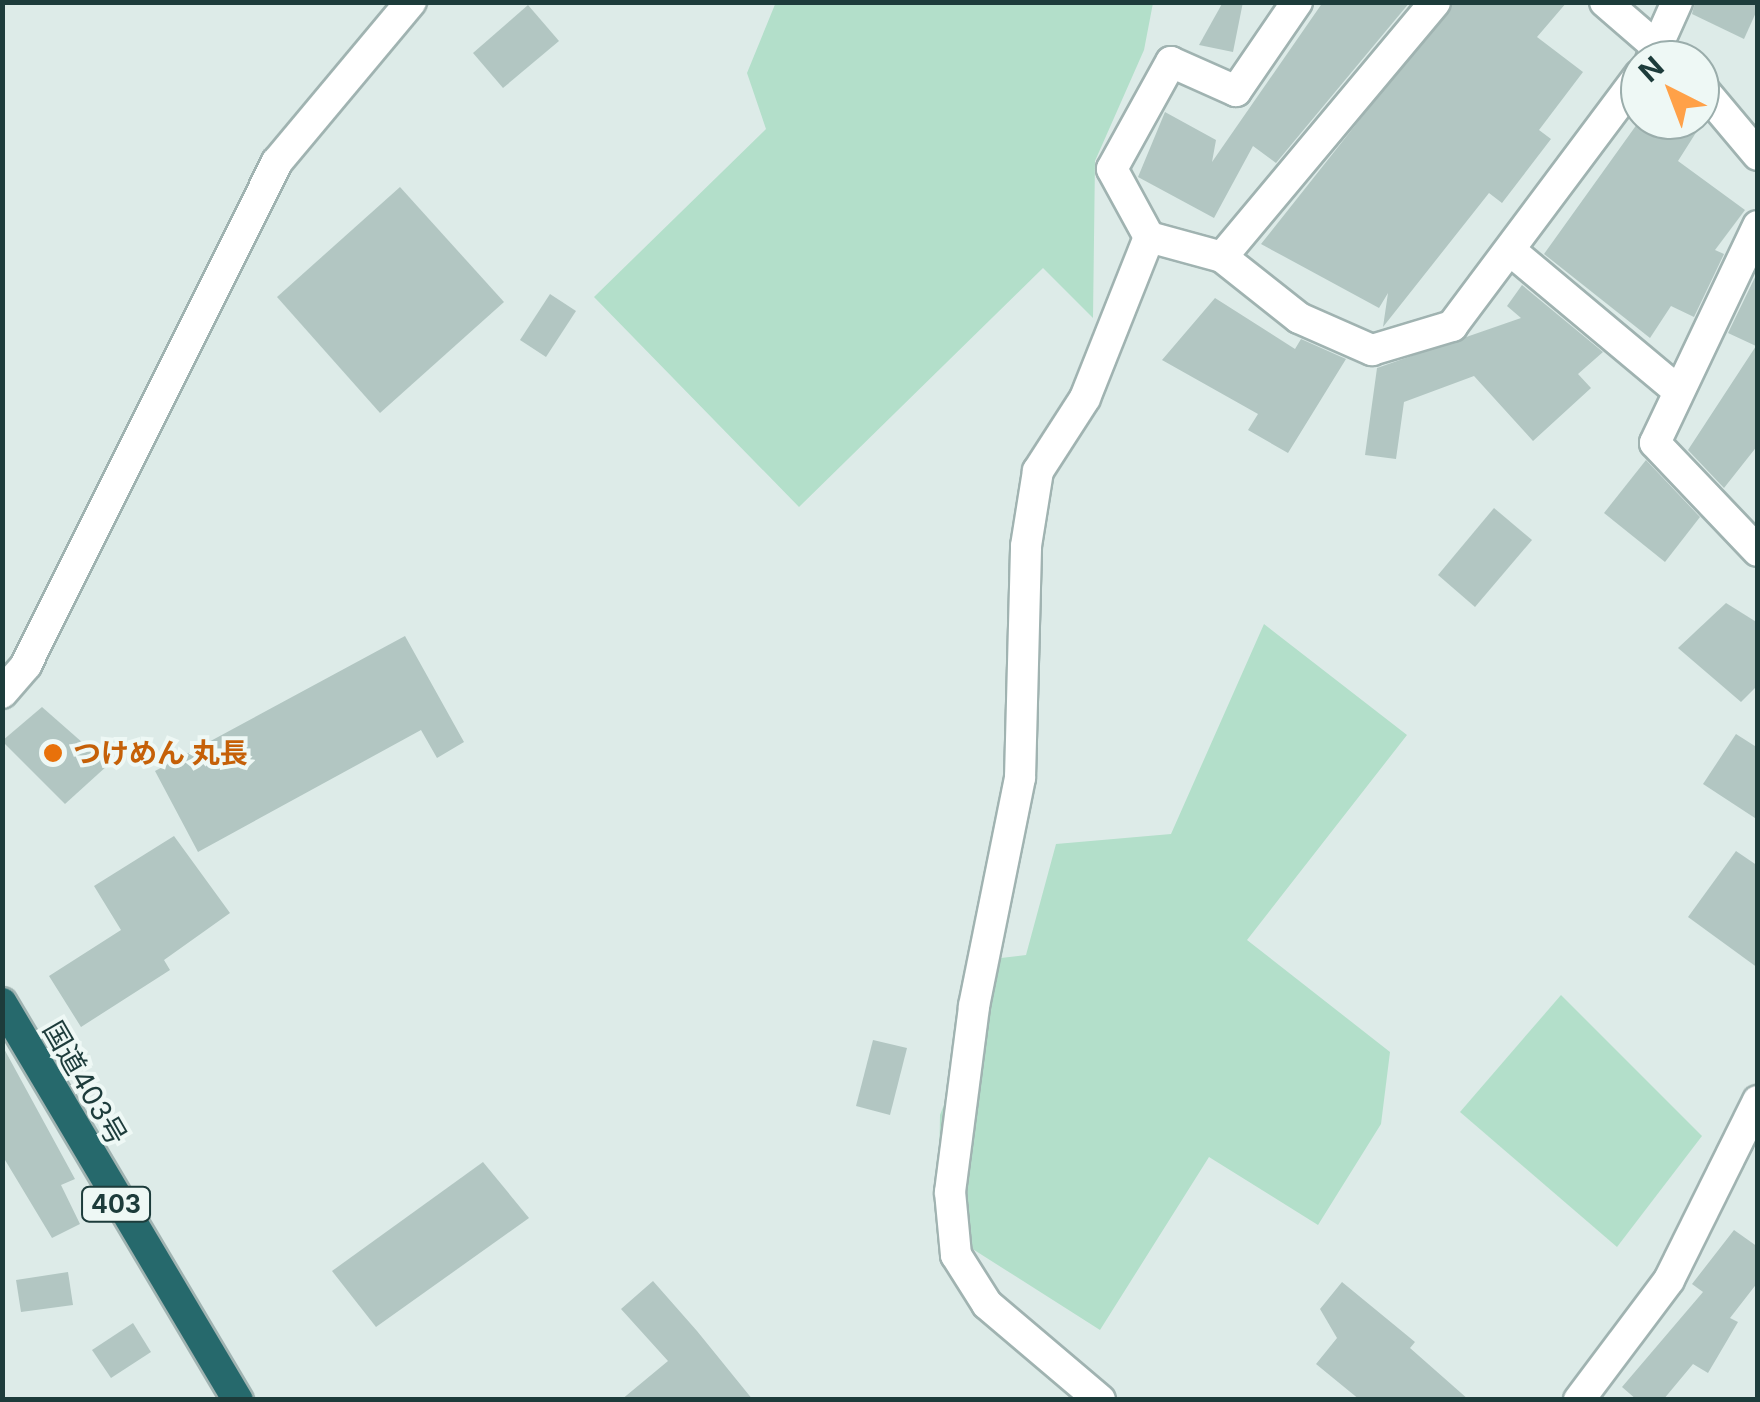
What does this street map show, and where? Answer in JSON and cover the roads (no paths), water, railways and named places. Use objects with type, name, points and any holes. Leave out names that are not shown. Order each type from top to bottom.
[{"type":"highway","name":"国道403号","points":[[2,1003],[238,1400]]},
{"type":"street","points":[[2,693],[26,665],[277,162],[411,2]]},
{"type":"street","points":[[1297,2],[1236,91],[1171,62],[1112,169],[1149,237],[1222,258],[1299,318],[1372,350],[1452,326],[1620,102]]},
{"type":"street","points":[[1222,258],[1434,2]]},
{"type":"street","points":[[1605,2],[1644,40]]},
{"type":"street","points":[[1665,40],[1676,2]]},
{"type":"street","points":[[1720,109],[1758,154]]},
{"type":"street","points":[[1758,226],[1677,390],[1656,444],[1758,551]]},
{"type":"street","points":[[1100,1400],[986,1304],[956,1254],[950,1192],[974,1006],[1020,778],[1026,546],[1038,472],[1085,398],[1149,237]]},
{"type":"street","points":[[1511,250],[1677,390]]},
{"type":"street","points":[[1578,1400],[1669,1280],[1758,1101]]},
{"type":"place","name":"つけめん 丸長","points":[[53,753]]}]
